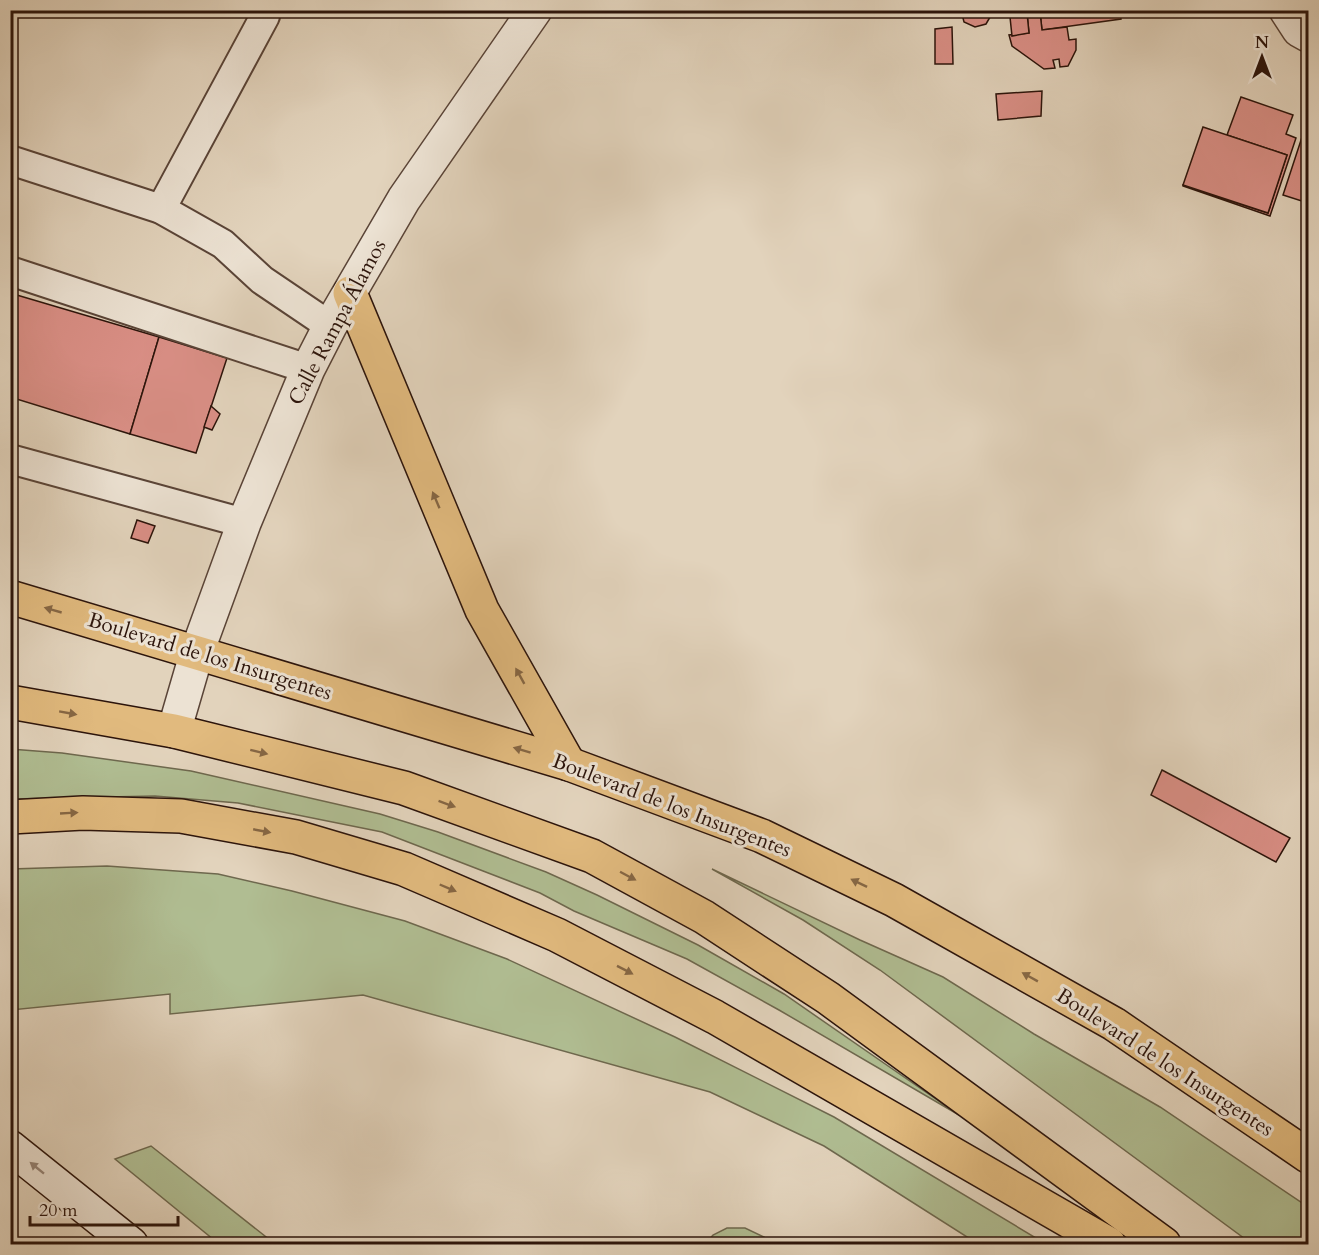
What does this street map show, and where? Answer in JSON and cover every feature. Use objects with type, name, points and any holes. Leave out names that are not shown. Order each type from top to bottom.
[{"type":"main road","points":[[350,293],[482,610],[569,764]]},
{"type":"main road","name":"Boulevard de los Insurgentes","points":[[10,597],[569,764],[762,836],[894,900],[1114,1024],[1308,1156]]},
{"type":"main road","points":[[10,702],[174,731],[404,788],[592,856],[704,916],[828,998],[1164,1245]]},
{"type":"main road","points":[[10,817],[83,813],[181,816],[296,837],[404,869],[557,935],[716,1017],[1109,1245]]},
{"type":"street","name":"Calle Rampa Álamos","points":[[174,731],[197,652],[244,524],[308,369],[330,326],[404,199],[535,10]]},
{"type":"street","points":[[1286,10],[1299,30],[1308,34]]},
{"type":"street","points":[[10,1147],[131,1245]]},
{"type":"lane","points":[[161,209],[265,16]]},
{"type":"lane","points":[[10,160],[161,209],[223,244],[262,279],[330,326]]},
{"type":"lane","points":[[10,271],[308,369]]},
{"type":"lane","points":[[10,459],[244,524]]},
{"type":"green space","points":[[10,749],[62,753],[191,771],[380,814],[438,832],[546,872],[698,945],[784,994],[959,1115],[687,959],[574,911],[540,893],[382,832],[238,803],[155,796],[11,799]]},
{"type":"green space","points":[[107,866],[218,874],[292,891],[405,921],[507,959],[675,1037],[834,1117],[1046,1244],[978,1244],[824,1146],[710,1092],[363,995],[170,1014],[170,994],[11,1010],[11,869]]},
{"type":"green space","points":[[712,869],[943,977],[1034,1034],[1160,1107],[1308,1207],[1308,1244],[1252,1244],[880,970],[803,920]]},
{"type":"green space","points":[[151,1146],[275,1244],[219,1244],[115,1159]]},
{"type":"green space","points":[[727,1228],[745,1228],[764,1237],[760,1244],[705,1244],[713,1235]]},
{"type":"building","points":[[961,10],[993,10],[993,12],[986,24],[975,27],[964,22]]},
{"type":"building","points":[[1009,10],[1042,10],[1042,11],[1010,17]]},
{"type":"building","points":[[1042,10],[1120,10],[1121,19],[1042,30],[1040,12]]},
{"type":"building","points":[[1040,12],[1042,30],[1067,27],[1069,40],[1076,39],[1076,50],[1068,66],[1060,67],[1059,59],[1053,60],[1055,68],[1044,69],[1012,46],[1009,35],[1029,33],[1027,13]]},
{"type":"building","points":[[1027,13],[1029,33],[1012,36],[1010,17]]},
{"type":"building","points":[[952,27],[953,64],[935,64],[935,29]]},
{"type":"building","points":[[1042,91],[1041,116],[998,120],[996,94]]},
{"type":"building","points":[[1241,97],[1293,115],[1286,134],[1296,138],[1270,216],[1183,186],[1268,213],[1287,155],[1227,135]]},
{"type":"building","points":[[1203,127],[1287,155],[1268,213],[1183,185]]},
{"type":"building","points":[[1305,128],[1308,129],[1308,203],[1283,195]]},
{"type":"building","points":[[10,293],[159,337],[130,434],[10,397]]},
{"type":"building","points":[[159,337],[227,358],[196,453],[130,434]]},
{"type":"building","points":[[211,406],[220,414],[212,430],[204,427]]},
{"type":"building","points":[[137,520],[155,526],[148,543],[131,538]]},
{"type":"building","points":[[1162,770],[1290,838],[1276,862],[1151,795]]}]
